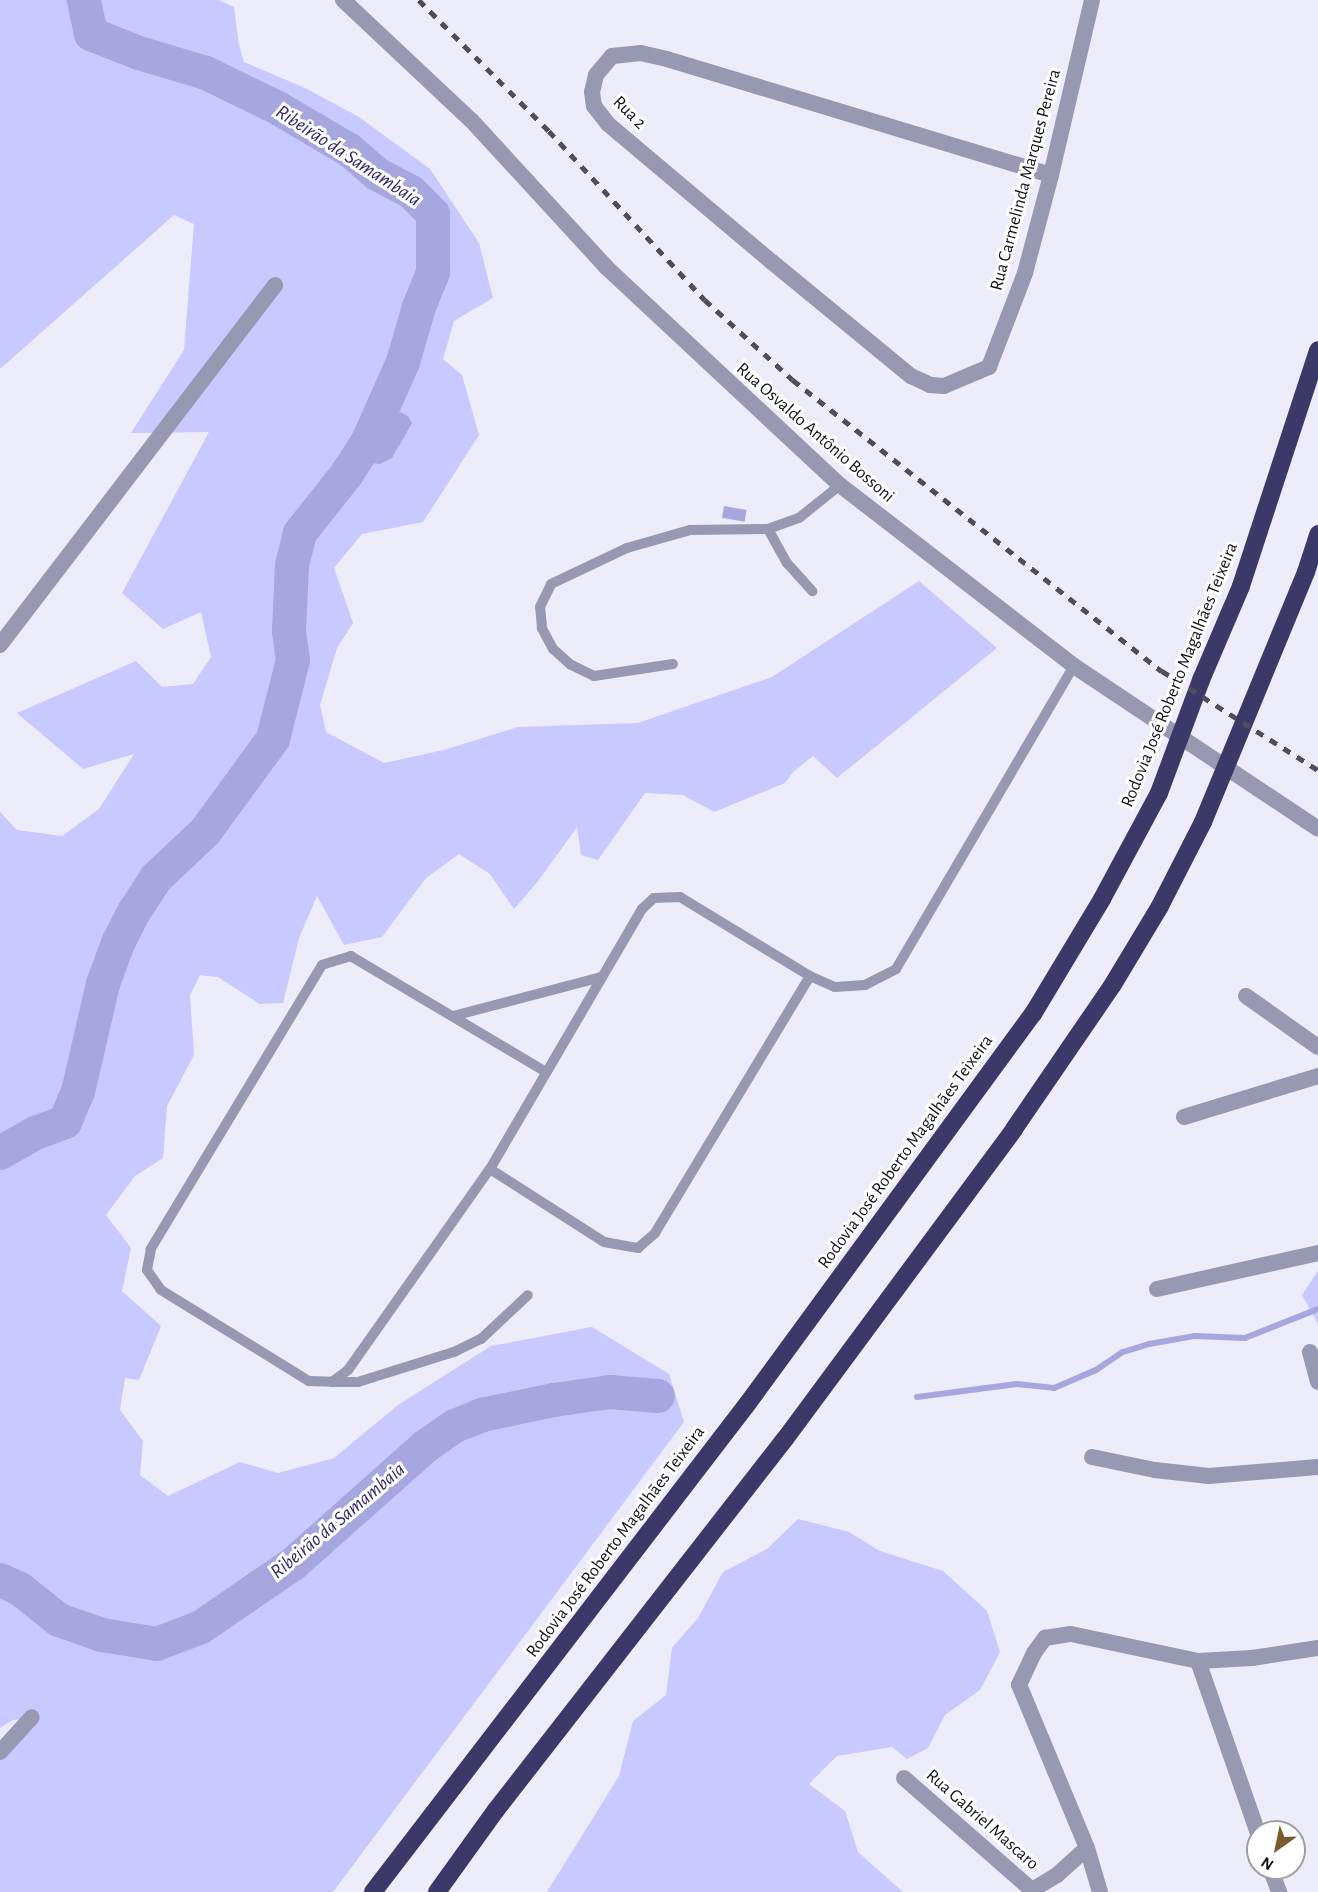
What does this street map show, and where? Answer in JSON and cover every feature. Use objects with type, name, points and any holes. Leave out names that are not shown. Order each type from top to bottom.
[{"type":"highway","name":"Rodovia José Roberto Magalhães Teixeira","points":[[373,1892],[748,1403],[1033,1014],[1102,899],[1159,793],[1201,680],[1241,586],[1318,350]]},
{"type":"highway","points":[[437,1892],[496,1810],[785,1439],[1014,1129],[1112,986],[1160,906],[1203,822],[1283,628],[1318,534]]},
{"type":"street","name":"Rua Osvaldo Antônio Bossoni","points":[[343,0],[471,120],[606,267],[840,485],[1074,666],[1318,829]]},
{"type":"street","name":"Rua Carmelinda Marques Pereira","points":[[989,368],[1025,273],[1051,175],[1092,0]]},
{"type":"street","name":"Rua 2","points":[[989,368],[944,386],[930,385],[910,376],[608,124],[594,106],[592,92],[596,75],[612,56],[641,53],[1051,175]]},
{"type":"street","points":[[0,645],[275,285]]},
{"type":"street","points":[[1246,996],[1318,1047]]},
{"type":"street","points":[[1184,1117],[1318,1076]]},
{"type":"street","points":[[1157,1289],[1318,1253]]},
{"type":"street","points":[[1310,1352],[1318,1382]]},
{"type":"street","points":[[1092,1457],[1155,1470],[1209,1476],[1318,1467]]},
{"type":"street","points":[[1100,1892],[1087,1848],[1019,1685],[1034,1653],[1045,1638],[1071,1634],[1198,1661],[1252,1658],[1318,1648]]},
{"type":"street","points":[[1198,1661],[1253,1820]]},
{"type":"street","points":[[0,1752],[32,1717]]},
{"type":"street","name":"Rua Gabriel Mascaro","points":[[904,1778],[1033,1891]]},
{"type":"street","points":[[1033,1891],[1057,1875],[1087,1848]]},
{"type":"lane","points":[[673,664],[594,676],[571,665],[553,650],[542,628],[540,607],[551,584],[627,548],[690,530],[768,529],[799,518],[840,485]]},
{"type":"lane","points":[[768,529],[787,563],[812,591]]},
{"type":"lane","points":[[332,1382],[348,1370],[490,1169],[642,909],[654,898],[680,897],[810,976],[836,987],[865,985],[896,969],[1074,666]]},
{"type":"lane","points":[[528,1295],[481,1339],[454,1352],[358,1382],[309,1381],[161,1290],[147,1270],[151,1249],[322,965],[351,956],[546,1072]]},
{"type":"lane","points":[[453,1016],[602,976]]},
{"type":"lane","points":[[490,1169],[604,1242],[638,1248],[655,1233],[810,976]]},
{"type":"shaded area","points":[[0,0],[219,0],[234,7],[239,45],[244,62],[305,88],[359,117],[430,169],[479,243],[493,298],[454,321],[443,359],[462,375],[479,435],[423,522],[362,534],[334,568],[353,623],[337,648],[320,705],[326,732],[384,763],[444,750],[518,727],[638,723],[772,677],[919,581],[997,648],[837,778],[813,756],[793,772],[785,783],[714,812],[683,795],[645,793],[598,860],[581,855],[577,827],[539,880],[514,909],[490,874],[459,854],[426,878],[382,937],[344,945],[317,896],[299,938],[283,1003],[260,1004],[218,977],[200,975],[190,995],[194,1055],[167,1106],[163,1158],[135,1176],[106,1215],[131,1248],[122,1291],[161,1326],[139,1380],[125,1378],[120,1410],[143,1441],[140,1475],[168,1496],[240,1462],[278,1473],[334,1458],[398,1405],[491,1346],[592,1327],[669,1374],[684,1422],[333,1892],[0,1892],[0,1752],[31,1718],[13,1720],[0,1728],[0,812],[17,830],[62,836],[99,809],[134,754],[83,769],[17,713],[136,661],[162,687],[193,684],[211,657],[201,612],[163,629],[122,593],[209,432],[131,433],[184,350],[194,224],[174,215],[0,369]]},
{"type":"shaded area","points":[[400,412],[408,416],[412,423],[392,458],[380,464],[364,462],[380,436]]},
{"type":"shaded area","points":[[724,506],[747,510],[745,522],[722,518]]},
{"type":"shaded area","points":[[1318,1271],[1318,1324],[1302,1295]]},
{"type":"shaded area","points":[[798,1519],[849,1532],[880,1551],[943,1571],[987,1611],[1000,1652],[980,1690],[945,1715],[928,1748],[907,1759],[892,1747],[837,1756],[809,1784],[845,1811],[858,1852],[903,1892],[547,1892],[619,1776],[633,1721],[666,1695],[672,1648],[698,1618],[723,1572],[767,1549]]},
{"type":"waterway","name":"Ribeirão da Samambaia","points":[[0,1153],[35,1133],[65,1122],[78,1092],[103,984],[118,943],[134,912],[156,878],[205,832],[273,739],[293,660],[289,631],[292,565],[300,533],[346,475],[367,443],[403,362],[419,307],[433,272],[433,214],[411,192],[377,174],[349,150],[278,108],[206,73],[139,53],[91,34],[84,0]]},
{"type":"waterway","points":[[917,1397],[1017,1384],[1054,1388],[1096,1370],[1123,1352],[1149,1344],[1195,1336],[1245,1338],[1318,1309]]},
{"type":"waterway","name":"Ribeirão da Samambaia","points":[[0,1580],[20,1589],[59,1620],[102,1635],[157,1644],[201,1627],[293,1564],[426,1446],[455,1426],[482,1415],[554,1400],[610,1392],[658,1396]]},
{"type":"railway","points":[[419,0],[549,131],[705,300],[793,380],[1162,671],[1318,770]]}]
